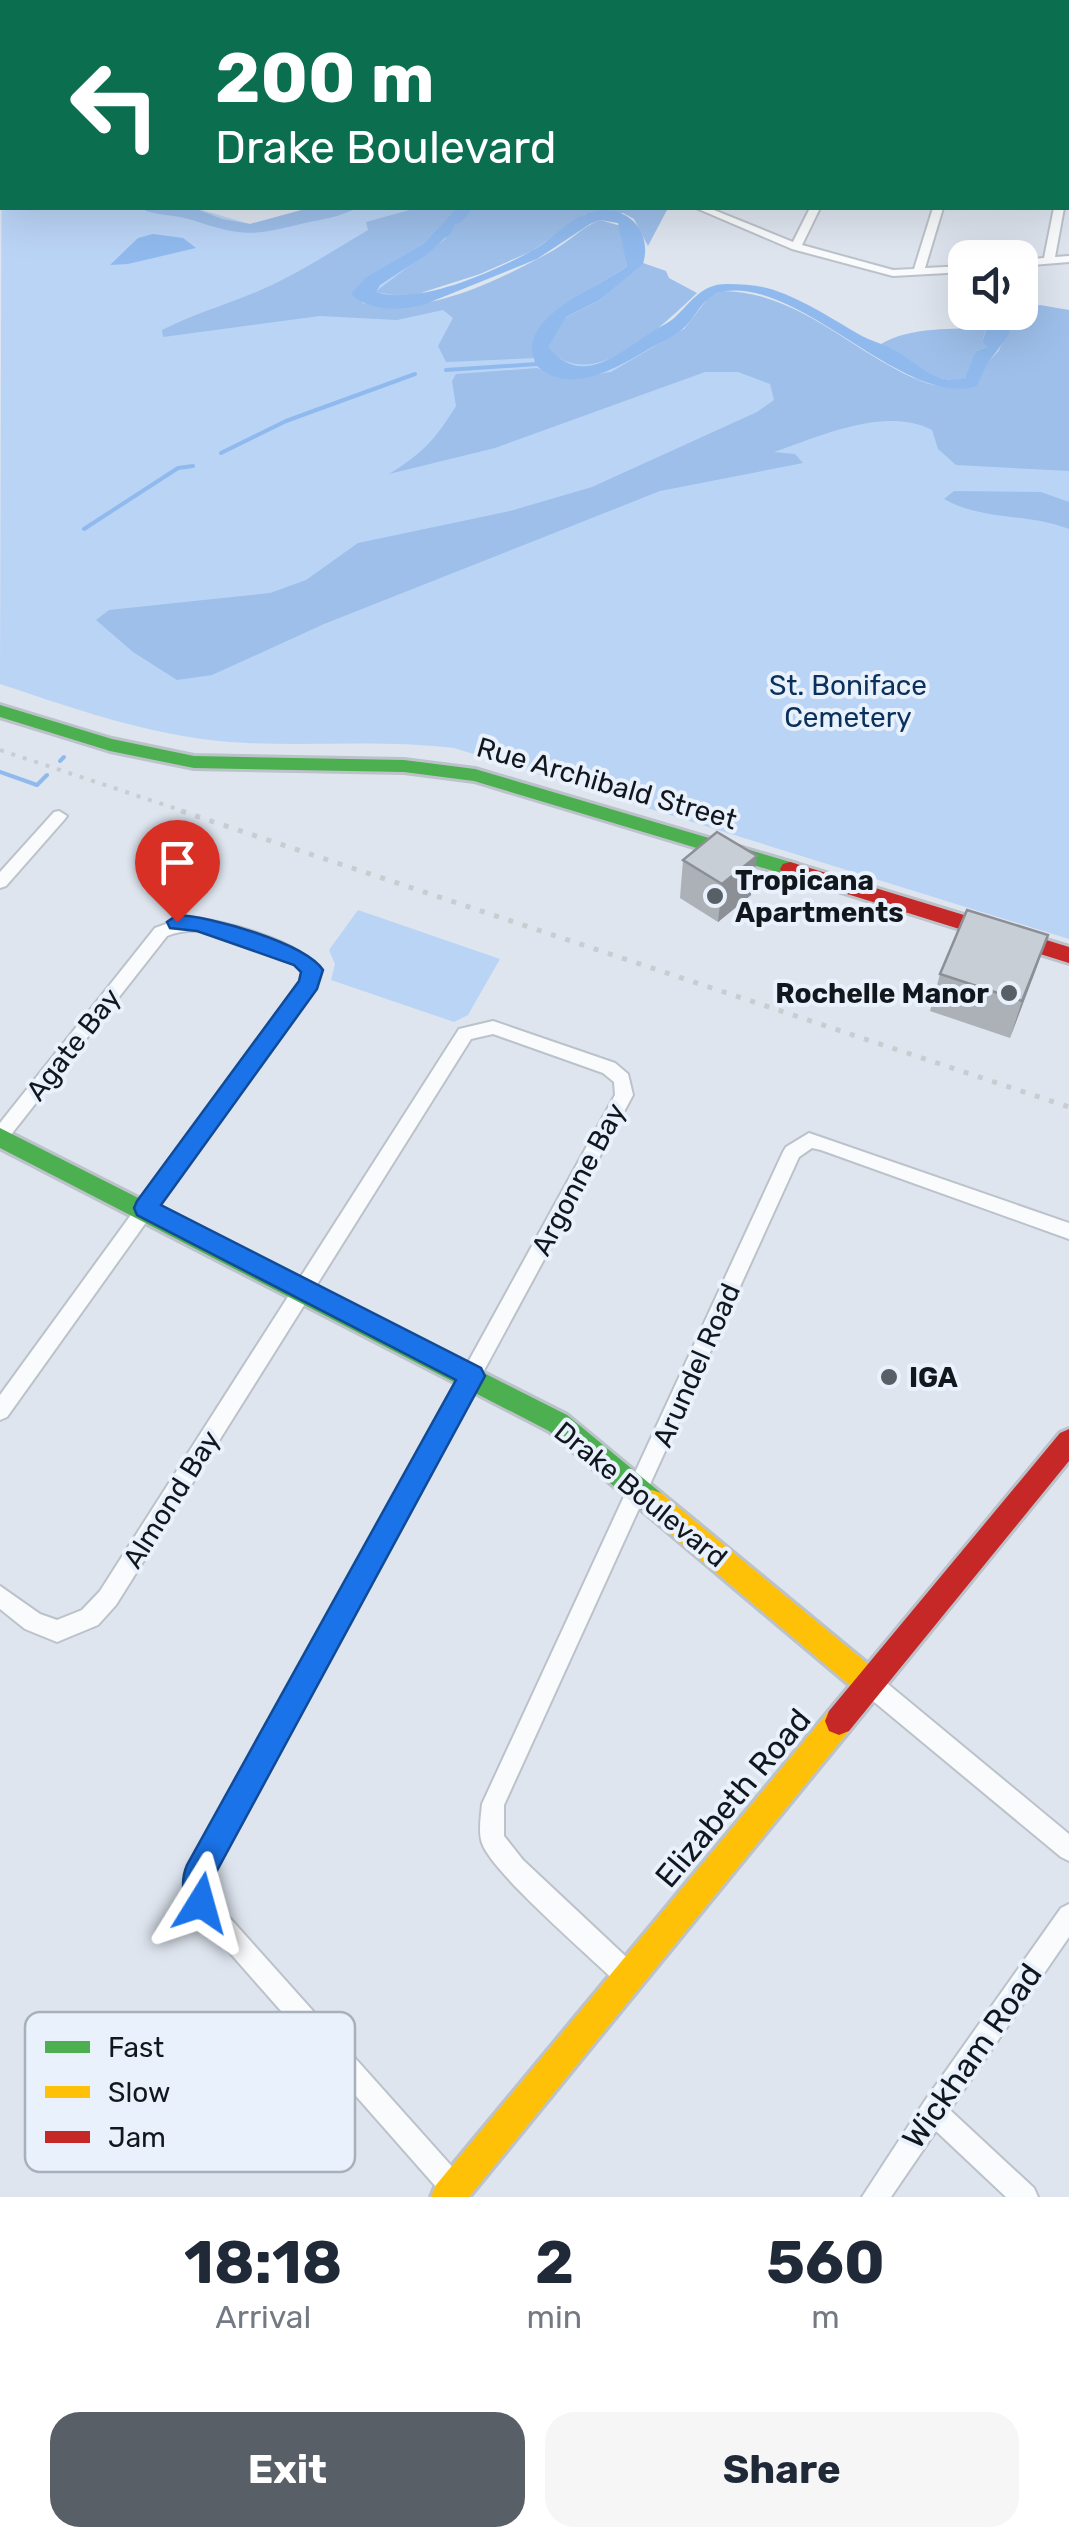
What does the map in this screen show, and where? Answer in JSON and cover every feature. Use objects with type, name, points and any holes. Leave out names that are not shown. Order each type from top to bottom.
[{"type":"street","points":[[705,210],[796,247],[893,272],[948,270]]},
{"type":"street","points":[[796,247],[815,210]]},
{"type":"street","points":[[918,273],[937,210]]},
{"type":"street","points":[[1049,260],[1059,210]]},
{"type":"street","points":[[1038,261],[1069,259]]},
{"type":"street","name":"Rue Archibald Street","points":[[0,710],[136,752],[179,761],[260,766],[386,766],[470,773],[1069,955]]},
{"type":"street","points":[[0,882],[59,816]]},
{"type":"street","name":"Agate Bay","points":[[0,1137],[160,932],[177,922],[198,923],[301,959],[312,970],[309,983],[146,1208]]},
{"type":"street","name":"Argonne Bay","points":[[302,1289],[465,1034],[493,1027],[609,1068],[622,1079],[624,1095],[472,1376]]},
{"type":"street","name":"Drake Boulevard","points":[[0,1137],[146,1208],[558,1424],[1069,1849]]},
{"type":"street","name":"Arundel Road","points":[[628,1976],[514,1868],[492,1840],[493,1804],[800,1143],[822,1142],[1069,1232]]},
{"type":"street","points":[[0,1411],[146,1208]]},
{"type":"street","name":"Almond Bay","points":[[0,1596],[33,1622],[57,1631],[90,1618],[108,1598],[302,1289]]},
{"type":"street","points":[[295,2012],[201,1903],[198,1876],[472,1376]]},
{"type":"street","name":"Elizabeth Road","points":[[451,2193],[1069,1441]]},
{"type":"street","name":"Wickham Road","points":[[874,2197],[1069,1916]]},
{"type":"street","points":[[355,2082],[451,2193]]},
{"type":"street","points":[[933,2112],[1025,2197]]},
{"type":"green space","name":"St. Boniface Cemetery","points":[[1,210],[202,210],[250,224],[302,210],[454,210],[423,244],[423,305],[684,329],[967,389],[1003,330],[1038,330],[1038,309],[1069,310],[1069,939],[454,748],[214,740],[121,722],[0,684]]},
{"type":"green space","points":[[358,910],[500,959],[468,1015],[454,1022],[331,980],[335,964],[329,950]]},
{"type":"shaded area","points":[[199,210],[250,224],[302,210],[353,210],[248,233],[146,211]]},
{"type":"shaded area","points":[[410,210],[454,210],[423,244],[366,277],[362,303],[411,305],[461,293],[532,262],[600,220],[621,226],[627,266],[551,317],[539,330],[534,344],[536,358],[446,362],[438,346],[453,318],[443,310],[397,320],[320,316],[163,337],[162,330],[308,266],[368,230],[366,222]]},
{"type":"shaded area","points":[[454,210],[471,210],[426,255],[380,285],[376,292],[414,294],[457,284],[535,249],[584,215],[605,210],[634,222],[644,241],[643,264],[600,300],[566,317],[548,347],[572,365],[598,364],[610,359],[673,319],[703,290],[719,285],[758,286],[792,297],[944,379],[965,378],[976,351],[988,347],[982,342],[986,330],[1010,330],[977,386],[948,388],[886,363],[788,305],[756,293],[725,291],[707,300],[677,333],[620,365],[591,376],[562,378],[535,364],[535,335],[569,301],[627,266],[618,223],[600,220],[590,224],[537,259],[423,305],[376,307],[358,300],[351,294],[366,277],[423,244]]},
{"type":"shaded area","points":[[471,210],[667,210],[648,246],[634,219],[623,213],[585,214],[532,251],[480,274],[408,297],[375,292],[445,239],[455,223]]},
{"type":"shaded area","points":[[153,234],[183,238],[196,248],[110,265],[138,238]]},
{"type":"shaded area","points":[[643,263],[666,271],[669,278],[697,293],[646,338],[604,361],[584,365],[564,361],[547,347],[566,317],[600,300]]},
{"type":"shaded area","points":[[722,291],[776,301],[898,370],[942,386],[977,386],[986,364],[999,351],[1007,330],[1038,330],[1038,306],[1069,310],[1069,471],[956,465],[938,449],[932,430],[914,423],[874,422],[774,452],[795,454],[803,463],[660,491],[324,624],[212,675],[177,680],[133,652],[96,620],[109,610],[270,593],[306,580],[358,543],[510,511],[592,487],[757,412],[774,400],[770,384],[738,372],[705,372],[495,448],[389,474],[420,452],[448,418],[456,406],[452,381],[456,374],[537,368],[569,378],[611,372],[684,329],[709,297]]},
{"type":"shaded area","points":[[986,330],[982,342],[989,347],[976,351],[971,370],[963,380],[940,378],[881,344],[919,332]]},
{"type":"shaded area","points":[[954,491],[1041,492],[1069,502],[1069,529],[974,511],[944,499]]},
{"type":"building","points":[[717,832],[757,856],[722,884],[683,860]]},
{"type":"building","points":[[967,910],[1048,935],[1022,1001],[940,974]]},
{"type":"waterway","points":[[446,370],[537,364]]},
{"type":"waterway","points":[[221,453],[286,421],[415,374]]},
{"type":"waterway","points":[[84,529],[178,468],[193,466]]},
{"type":"waterway","points":[[60,761],[64,757]]},
{"type":"waterway","points":[[0,772],[37,785],[47,775]]},
{"type":"railway","points":[[0,750],[189,813]]},
{"type":"railway","points":[[181,811],[1069,1107]]},
{"type":"traffic: fast","points":[[0,711],[110,745],[194,762],[404,766],[475,775],[790,869]]},
{"type":"traffic: fast","points":[[0,1137],[558,1423],[652,1502]]},
{"type":"traffic: slow","points":[[652,1502],[869,1683]]},
{"type":"traffic: slow","points":[[448,2197],[839,1721]]},
{"type":"traffic: jam","points":[[790,869],[1069,955]]},
{"type":"traffic: jam","points":[[839,1721],[1069,1441]]},
{"type":"place","name":"Tropicana Apartments","points":[[715,896]]},
{"type":"place","name":"Rochelle Manor","points":[[1009,993]]},
{"type":"place","name":"IGA","points":[[889,1377]]},
{"type":"route","points":[[177,922],[198,923],[301,959],[312,970],[309,983],[146,1208],[472,1376],[224,1824],[198,1876],[201,1903]]}]
